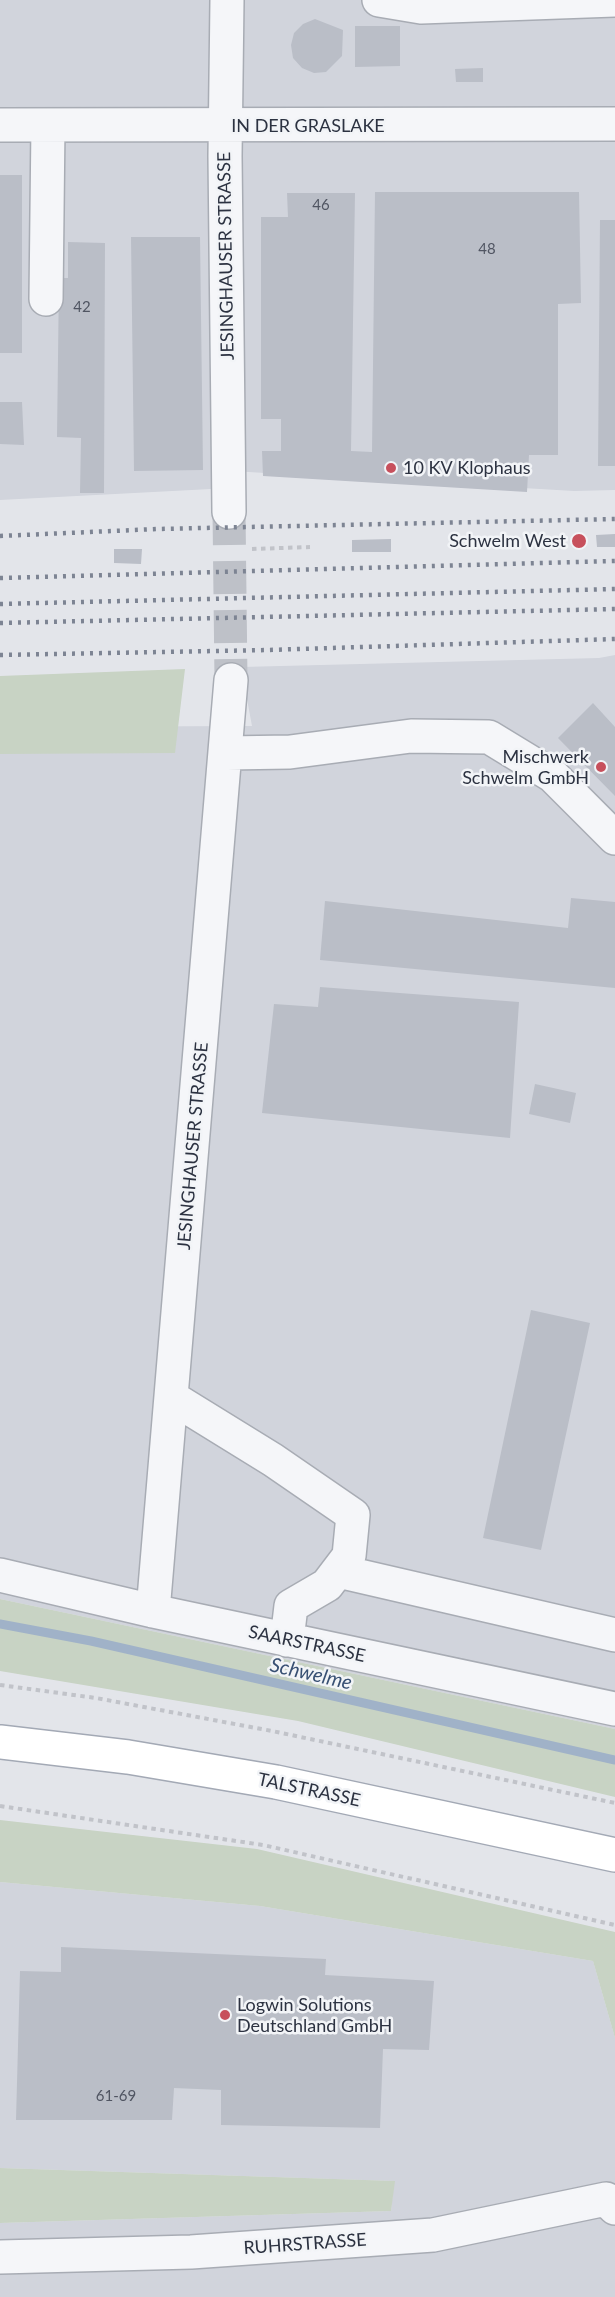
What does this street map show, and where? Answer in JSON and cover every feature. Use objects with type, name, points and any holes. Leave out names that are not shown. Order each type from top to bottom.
[{"type":"main road","name":"TALSTRASSE","points":[[0,1742],[128,1757],[276,1782],[615,1855]]},
{"type":"street","name":"JESINGHAUSER STRASSE","points":[[227,0],[229,512]]},
{"type":"street","points":[[379,0],[421,7],[615,0]]},
{"type":"street","name":"IN DER GRASLAKE","points":[[0,125],[615,124]]},
{"type":"street","points":[[46,299],[48,125]]},
{"type":"street","name":"JESINGHAUSER STRASSE","points":[[153,1611],[231,680]]},
{"type":"street","points":[[226,753],[290,752],[411,736],[489,737],[553,776],[615,838]]},
{"type":"street","points":[[171,1397],[273,1460],[353,1515],[349,1556],[327,1585],[291,1606],[286,1640]]},
{"type":"street","points":[[338,1571],[615,1635]]},
{"type":"street","name":"SAARSTRASSE","points":[[0,1575],[286,1640],[615,1709]]},
{"type":"street","name":"RUHRSTRASSE","points":[[0,2257],[191,2252],[433,2235],[611,2203]]},
{"type":"path","points":[[252,549],[310,547]]},
{"type":"path","points":[[0,1685],[96,1698],[272,1731],[615,1803]]},
{"type":"path","points":[[0,1806],[263,1845],[615,1925]]},
{"type":"shaded area","points":[[0,0],[615,0],[615,490],[574,491],[214,470],[211,489],[0,500]]},
{"type":"shaded area","points":[[615,655],[615,1729],[0,1599],[0,727],[252,726],[241,667],[599,658]]},
{"type":"shaded area","points":[[0,1882],[260,1906],[593,1961],[615,2038],[615,2297],[0,2297],[0,2223],[391,2211],[394,2181],[0,2168]]},
{"type":"green space","points":[[185,669],[175,753],[0,754],[0,676]]},
{"type":"green space","points":[[0,1599],[615,1729],[615,1797],[298,1721],[0,1671]]},
{"type":"green space","points":[[0,1820],[257,1849],[615,1932],[615,2038],[593,1961],[260,1906],[0,1882]]},
{"type":"green space","points":[[0,2168],[395,2181],[391,2211],[0,2223]]},
{"type":"building","points":[[315,19],[343,30],[342,56],[326,72],[314,73],[302,68],[293,58],[291,45],[294,33],[303,24]]},
{"type":"building","points":[[355,26],[400,26],[400,66],[355,67]]},
{"type":"building","points":[[483,68],[483,82],[456,82],[455,69]]},
{"type":"building","points":[[0,175],[22,175],[22,353],[0,353]]},
{"type":"building","points":[[375,192],[579,192],[581,303],[558,304],[558,455],[529,455],[527,492],[263,476],[262,451],[281,451],[281,419],[261,419],[261,217],[288,217],[287,193],[355,193],[351,451],[372,452]]},
{"type":"building","points":[[600,220],[615,220],[615,466],[598,466]]},
{"type":"building","points":[[131,237],[200,237],[203,470],[134,471]]},
{"type":"building","points":[[68,242],[105,243],[104,493],[80,493],[81,438],[57,437],[59,278],[68,278]]},
{"type":"building","points":[[0,402],[22,402],[24,445],[0,444]]},
{"type":"building","points":[[615,534],[615,547],[597,547],[596,535]]},
{"type":"building","points":[[391,539],[391,552],[352,552],[352,540]]},
{"type":"building","points":[[114,549],[142,549],[141,564],[114,563]]},
{"type":"building","name":"Mischwerk Schwelm GmbH","points":[[593,703],[615,727],[615,796],[558,738]]},
{"type":"building","points":[[571,898],[615,902],[615,988],[320,960],[325,901],[568,928]]},
{"type":"building","points":[[320,987],[519,1002],[510,1138],[262,1113],[274,1004],[318,1007]]},
{"type":"building","points":[[535,1084],[576,1093],[570,1123],[529,1114]]},
{"type":"building","points":[[531,1310],[590,1323],[541,1550],[483,1538]]},
{"type":"building","name":"Logwin Solutions Deutschland GmbH","points":[[61,1947],[326,1959],[325,1975],[434,1981],[429,2050],[383,2049],[380,2128],[221,2125],[221,2090],[174,2088],[172,2120],[16,2120],[20,1971],[61,1972]]},
{"type":"waterway","name":"Schwelme","points":[[0,1624],[91,1641],[615,1760]]},
{"type":"tunnel","points":[[229,512],[231,680]]},
{"type":"railway","points":[[0,536],[157,529],[615,519]]},
{"type":"railway","points":[[0,578],[615,561]]},
{"type":"railway","points":[[0,604],[615,589]]},
{"type":"railway","points":[[0,623],[615,609]]},
{"type":"railway","points":[[0,655],[268,650],[615,639]]},
{"type":"place","name":"10 KV Klophaus","points":[[391,468]]},
{"type":"place","name":"Schwelm West","points":[[579,541]]},
{"type":"place","name":"Mischwerk Schwelm GmbH","points":[[601,767]]},
{"type":"place","name":"Logwin Solutions Deutschland GmbH","points":[[225,2015]]}]
